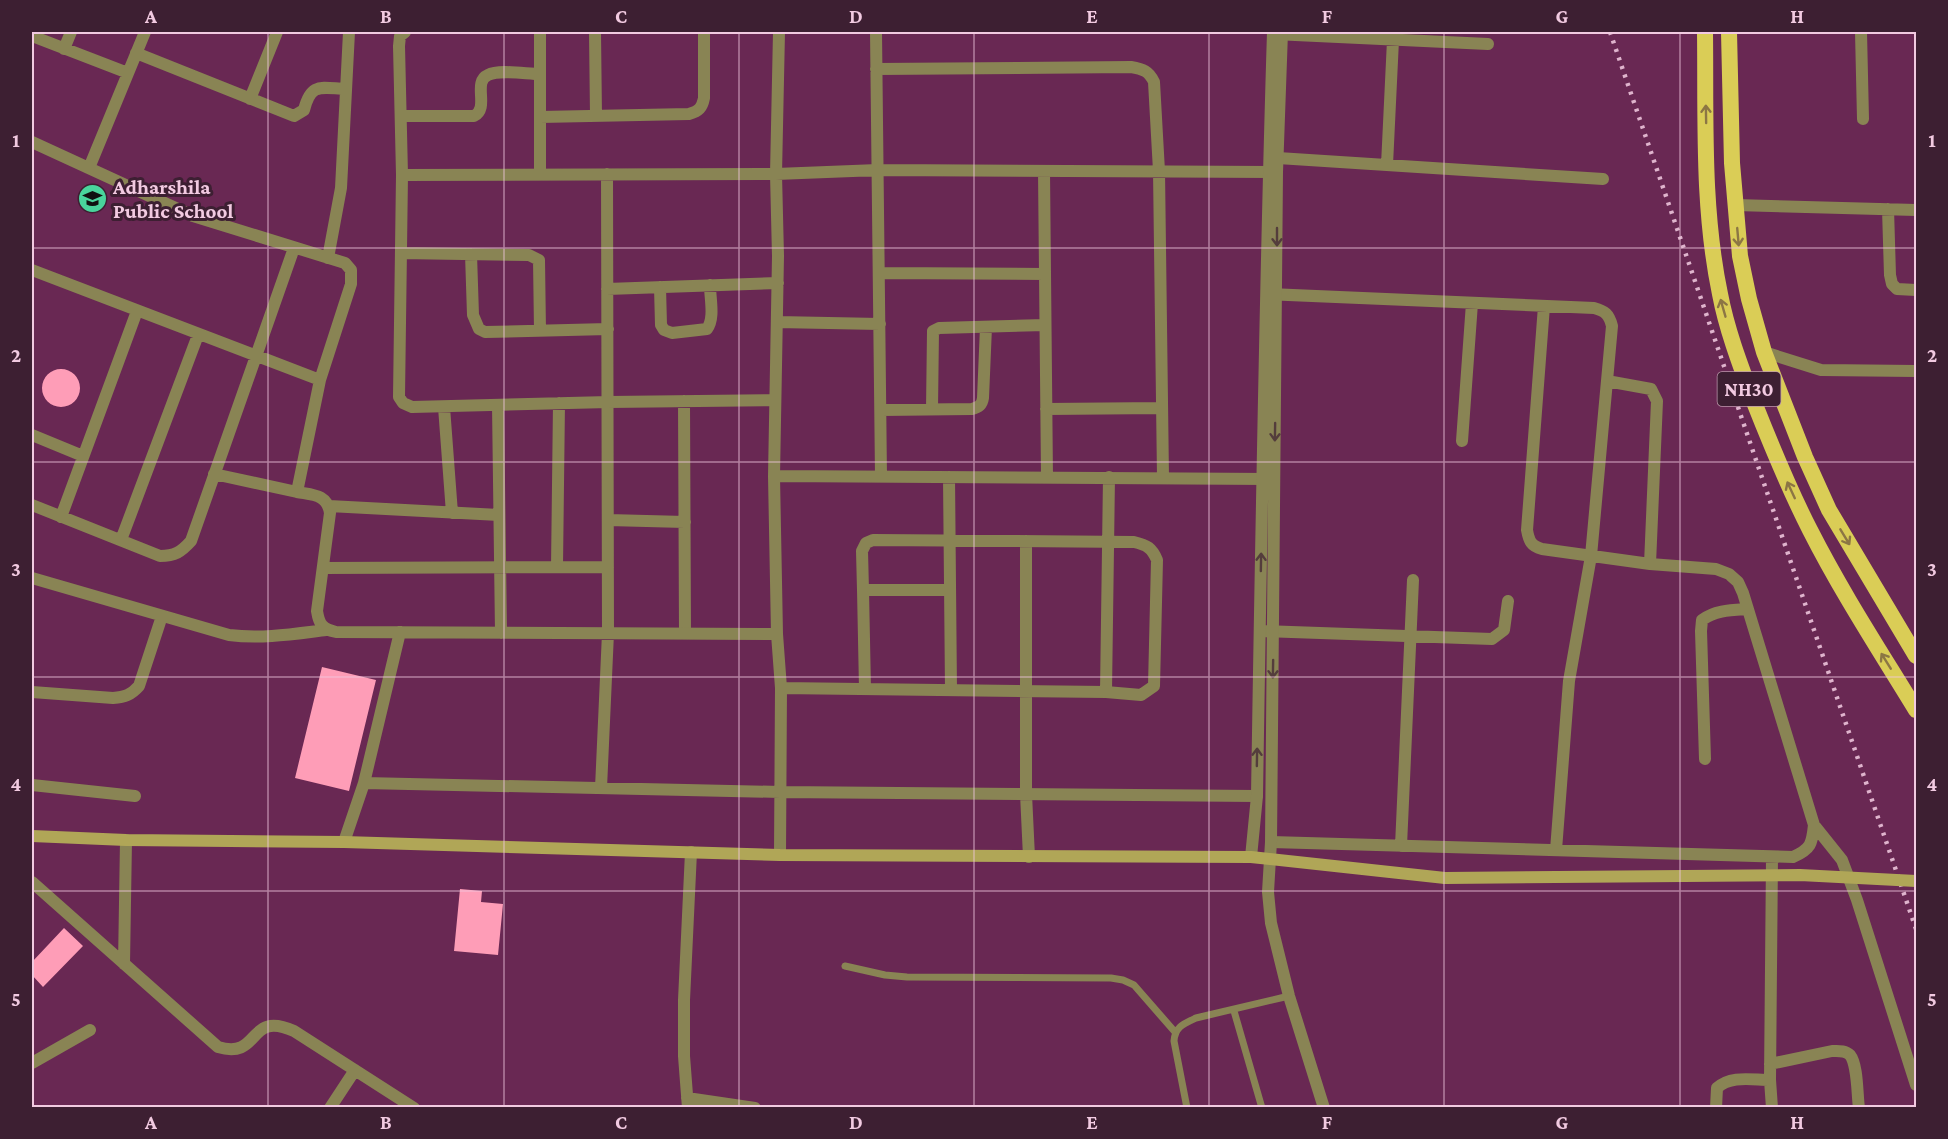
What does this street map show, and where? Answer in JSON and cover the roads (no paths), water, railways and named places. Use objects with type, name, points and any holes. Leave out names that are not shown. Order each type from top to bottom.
[{"type":"highway","name":"NH30","points":[[1705,32],[1707,182],[1711,243],[1720,295],[1739,363],[1774,452],[1810,531],[1917,710]]},
{"type":"highway","name":"NH30","points":[[1729,32],[1729,102],[1740,256],[1764,352],[1805,457],[1829,510],[1917,657]]},
{"type":"main road","points":[[32,836],[126,840],[344,842],[780,855],[1251,857],[1445,878],[1800,875],[1917,881]]},
{"type":"street","points":[[64,49],[71,32]]},
{"type":"street","points":[[89,168],[145,32]]},
{"type":"street","points":[[250,99],[277,32]]},
{"type":"street","points":[[328,258],[341,188],[349,32]]},
{"type":"street","points":[[405,32],[400,36],[399,46],[402,175],[399,397],[404,403],[412,407],[775,400]]},
{"type":"street","points":[[540,32],[540,174]]},
{"type":"street","points":[[595,32],[596,116]]},
{"type":"street","points":[[540,117],[698,112],[704,98],[704,32]]},
{"type":"street","points":[[779,32],[776,174],[778,283],[774,476],[777,634],[781,688],[780,855]]},
{"type":"street","points":[[876,32],[881,476]]},
{"type":"street","points":[[1861,32],[1863,119]]},
{"type":"street","points":[[1278,33],[1488,44]]},
{"type":"street","points":[[1273,172],[1278,158],[1278,33]]},
{"type":"street","points":[[1251,857],[1257,796],[1260,631],[1269,479],[1273,172],[1278,33]]},
{"type":"street","points":[[32,36],[128,73]]},
{"type":"street","points":[[1387,165],[1393,39]]},
{"type":"street","points":[[136,53],[294,116],[304,110],[307,98],[315,89],[346,89]]},
{"type":"street","points":[[876,69],[1131,67],[1142,69],[1150,74],[1154,82],[1158,171],[1164,477]]},
{"type":"street","points":[[401,116],[474,116],[481,109],[481,84],[487,75],[495,73],[540,74]]},
{"type":"street","points":[[32,142],[193,216],[345,263],[351,270],[351,284],[320,380],[297,492]]},
{"type":"street","points":[[1278,158],[1603,179]]},
{"type":"street","points":[[402,175],[776,174],[878,170],[1273,172]]},
{"type":"street","points":[[1044,171],[1047,477]]},
{"type":"street","points":[[602,788],[608,633],[607,174]]},
{"type":"street","points":[[1736,205],[1917,210]]},
{"type":"street","points":[[1888,209],[1892,284],[1897,289],[1917,290]]},
{"type":"street","points":[[32,505],[160,556],[173,556],[183,549],[191,541],[294,248]]},
{"type":"street","points":[[401,253],[529,255],[539,260],[540,331]]},
{"type":"street","points":[[471,254],[473,315],[479,329],[485,332],[608,329]]},
{"type":"street","points":[[32,270],[320,380]]},
{"type":"street","points":[[879,273],[1045,273]]},
{"type":"street","points":[[607,289],[778,283]]},
{"type":"street","points":[[660,287],[661,325],[664,330],[672,333],[706,329],[710,324],[710,285]]},
{"type":"street","points":[[1272,295],[1594,308],[1604,310],[1610,317],[1612,326],[1592,556],[1569,681],[1556,850]]},
{"type":"street","points":[[1462,441],[1472,303]]},
{"type":"street","points":[[1544,306],[1527,530],[1529,540],[1534,546],[1592,556],[1650,564],[1716,569],[1729,574],[1738,582],[1814,825],[1842,860],[1917,1085]]},
{"type":"street","points":[[61,517],[136,311]]},
{"type":"street","points":[[777,322],[880,324]]},
{"type":"street","points":[[932,409],[933,331],[939,328],[1045,326]]},
{"type":"street","points":[[880,410],[972,410],[982,404],[986,327]]},
{"type":"street","points":[[121,540],[198,334]]},
{"type":"street","points":[[1764,352],[1821,370],[1917,371]]},
{"type":"street","points":[[1607,381],[1650,389],[1657,401],[1650,564]]},
{"type":"street","points":[[684,401],[685,633]]},
{"type":"street","points":[[557,567],[559,403]]},
{"type":"street","points":[[498,405],[501,633]]},
{"type":"street","points":[[444,406],[452,513]]},
{"type":"street","points":[[1046,409],[1162,408]]},
{"type":"street","points":[[32,435],[83,456]]},
{"type":"street","points":[[214,474],[325,499],[330,513],[317,611],[319,623],[326,630]]},
{"type":"street","points":[[774,476],[1269,479]]},
{"type":"street","points":[[949,477],[951,690]]},
{"type":"street","points":[[1106,692],[1109,477]]},
{"type":"street","points":[[1269,479],[1274,631],[1271,842],[1268,892],[1271,923],[1289,996],[1324,1107]]},
{"type":"street","points":[[329,506],[499,515]]},
{"type":"street","points":[[608,520],[685,522]]},
{"type":"street","points":[[781,688],[1141,694],[1154,686],[1156,677],[1157,560],[1154,551],[1147,545],[1134,542],[873,540],[866,543],[862,551],[865,689]]},
{"type":"street","points":[[1026,541],[1026,794],[1029,857]]},
{"type":"street","points":[[323,568],[608,567]]},
{"type":"street","points":[[32,578],[229,635],[248,638],[326,630],[336,632],[777,634]]},
{"type":"street","points":[[1401,846],[1413,580]]},
{"type":"street","points":[[863,590],[950,590]]},
{"type":"street","points":[[1260,631],[1492,639],[1504,630],[1508,601]]},
{"type":"street","points":[[1705,759],[1702,620],[1710,614],[1748,609]]},
{"type":"street","points":[[32,692],[113,698],[124,697],[132,693],[138,686],[162,616]]},
{"type":"street","points":[[344,842],[364,783],[400,632]]},
{"type":"street","points":[[364,783],[780,792],[1257,796]]},
{"type":"street","points":[[32,785],[135,796]]},
{"type":"street","points":[[1271,842],[1793,857],[1806,852],[1812,841],[1814,825]]},
{"type":"street","points":[[124,964],[126,840]]},
{"type":"street","points":[[691,852],[684,1000],[684,1056],[688,1103],[755,1107]]},
{"type":"street","points":[[1772,856],[1770,1064],[1772,1107]]},
{"type":"street","points":[[32,882],[218,1047],[228,1050],[240,1049],[250,1042],[261,1028],[281,1025],[414,1107]]},
{"type":"street","points":[[32,1063],[90,1030]]},
{"type":"street","points":[[1770,1064],[1841,1050],[1849,1055],[1854,1065],[1858,1107]]},
{"type":"street","points":[[330,1107],[356,1070]]},
{"type":"street","points":[[1716,1107],[1717,1088],[1724,1082],[1770,1080]]},
{"type":"lane","points":[[845,966],[885,975],[907,977],[1111,978],[1123,980],[1134,985],[1175,1032]]},
{"type":"lane","points":[[1187,1107],[1174,1041],[1175,1032],[1182,1024],[1196,1018],[1234,1011],[1289,996]]},
{"type":"lane","points":[[1234,1011],[1262,1107]]},
{"type":"railway","points":[[1610,32],[1916,929]]},
{"type":"place","name":"Adharshila Public School","points":[[92,199]]}]
